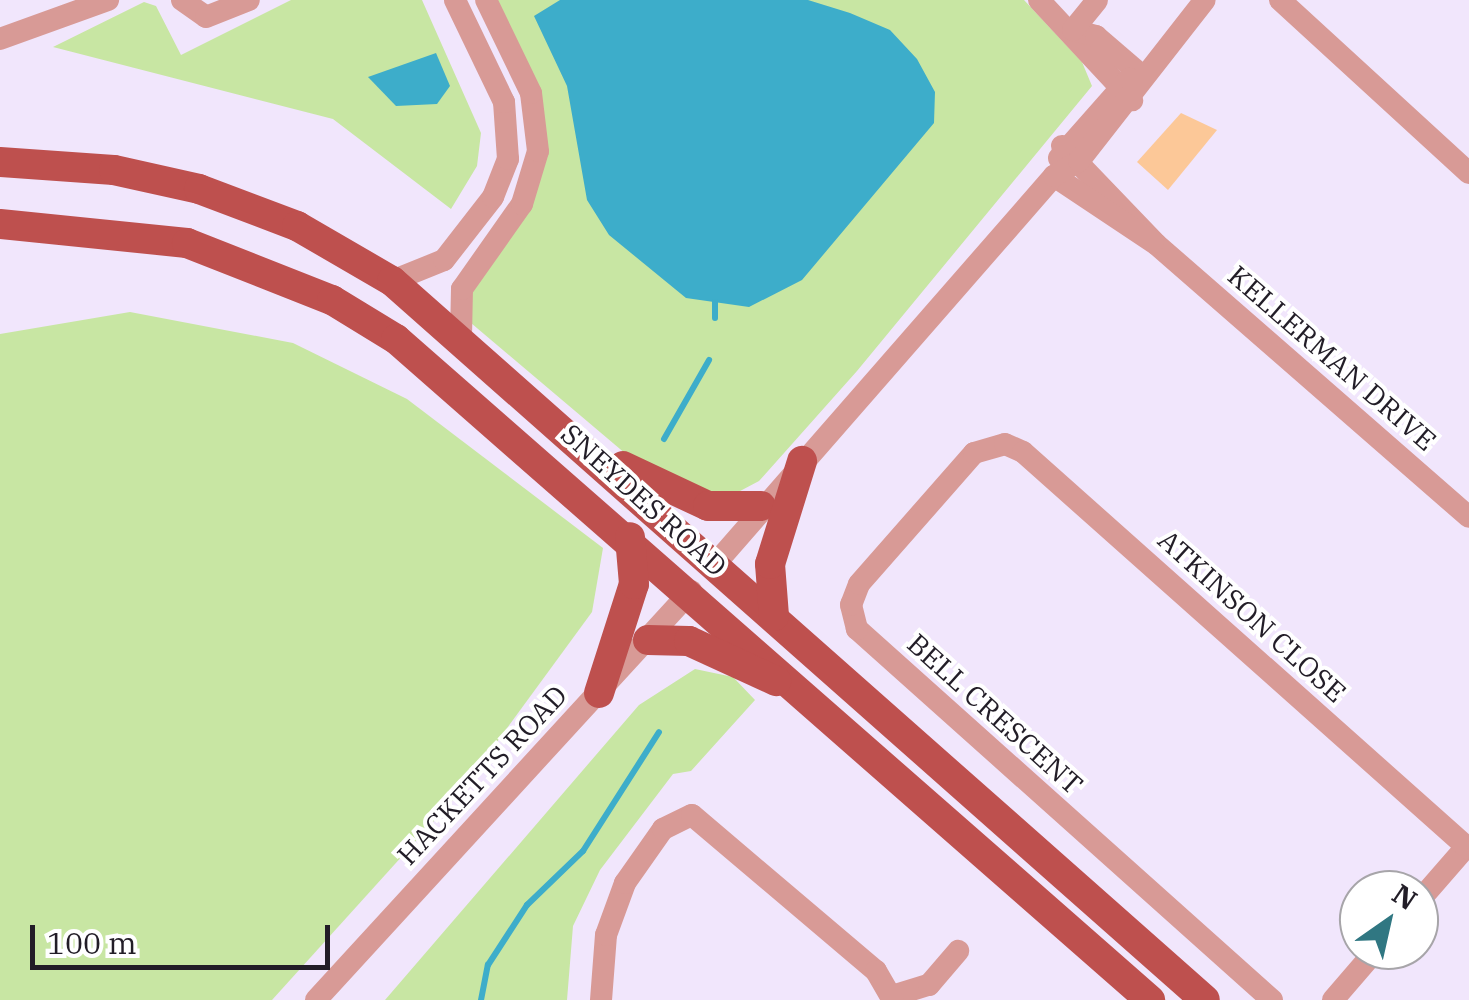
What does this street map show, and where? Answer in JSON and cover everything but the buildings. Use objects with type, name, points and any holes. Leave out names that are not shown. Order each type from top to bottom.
[{"type":"main road","name":"SNEYDES ROAD","points":[[0,162],[98,168],[199,189],[296,226],[392,281],[462,336],[1205,1000]]},
{"type":"main road","name":"SNEYDES ROAD","points":[[0,224],[187,243],[332,300],[442,375],[1150,1000]]},
{"type":"main road","points":[[580,444],[708,506],[761,506]]},
{"type":"main road","points":[[774,616],[770,564],[802,461]]},
{"type":"main road","points":[[599,693],[634,584],[630,537]]},
{"type":"main road","points":[[691,591],[716,563]]},
{"type":"main road","points":[[648,640],[690,641],[810,698]]},
{"type":"street","points":[[0,39],[108,0]]},
{"type":"street","points":[[182,0],[206,17],[249,0]]},
{"type":"street","points":[[392,281],[444,260],[493,197],[508,159],[504,102],[455,0]]},
{"type":"street","points":[[462,336],[462,289],[522,204],[538,151],[531,93],[486,0]]},
{"type":"street","points":[[1039,0],[1072,30],[1124,92]]},
{"type":"street","points":[[1072,30],[1097,0]]},
{"type":"street","points":[[716,563],[761,506],[1205,0]]},
{"type":"street","points":[[1280,0],[1469,174]]},
{"type":"street","points":[[1072,30],[1096,36],[1140,74]]},
{"type":"street","name":"KELLERMAN DRIVE","points":[[1070,154],[1156,244],[1464,503]]},
{"type":"street","name":"KELLERMAN DRIVE","points":[[1054,176],[1156,244]]},
{"type":"street","name":"ATKINSON CLOSE","points":[[987,446],[1024,452],[1468,848]]},
{"type":"street","name":"BELL CRESCENT","points":[[987,446],[859,584],[851,606],[857,628],[1272,1000]]},
{"type":"street","name":"HACKETTS ROAD","points":[[316,1000],[691,591]]},
{"type":"street","points":[[601,1000],[606,935],[625,884],[663,829],[700,816],[876,971],[893,998],[928,985],[958,951]]},
{"type":"street","points":[[1439,879],[1468,848]]},
{"type":"street","points":[[1333,1000],[1359,970]]},
{"type":"green space","points":[[291,0],[422,0],[481,133],[477,166],[451,209],[333,119],[53,47],[144,2],[156,6],[181,55]]},
{"type":"green space","points":[[493,0],[1024,0],[1082,62],[1092,86],[857,371],[759,481],[725,499],[633,460],[471,323],[465,299],[541,163]]},
{"type":"green space","points":[[130,312],[293,343],[407,399],[603,548],[592,612],[461,791],[272,1000],[0,1000],[0,334]]},
{"type":"green space","points":[[695,669],[733,677],[755,700],[691,771],[673,774],[600,870],[573,926],[567,1000],[385,1000],[639,705]]},
{"type":"water","points":[[560,0],[808,0],[850,13],[890,30],[917,59],[935,92],[934,123],[802,280],[749,307],[686,298],[609,235],[587,200],[567,86],[534,16]]},
{"type":"water","points":[[436,53],[450,86],[437,104],[396,106],[368,77]]},
{"type":"waterway","points":[[715,302],[715,318]]},
{"type":"waterway","points":[[664,439],[709,360]]},
{"type":"waterway","points":[[481,1000],[488,965],[527,905],[583,851],[659,732]]}]
